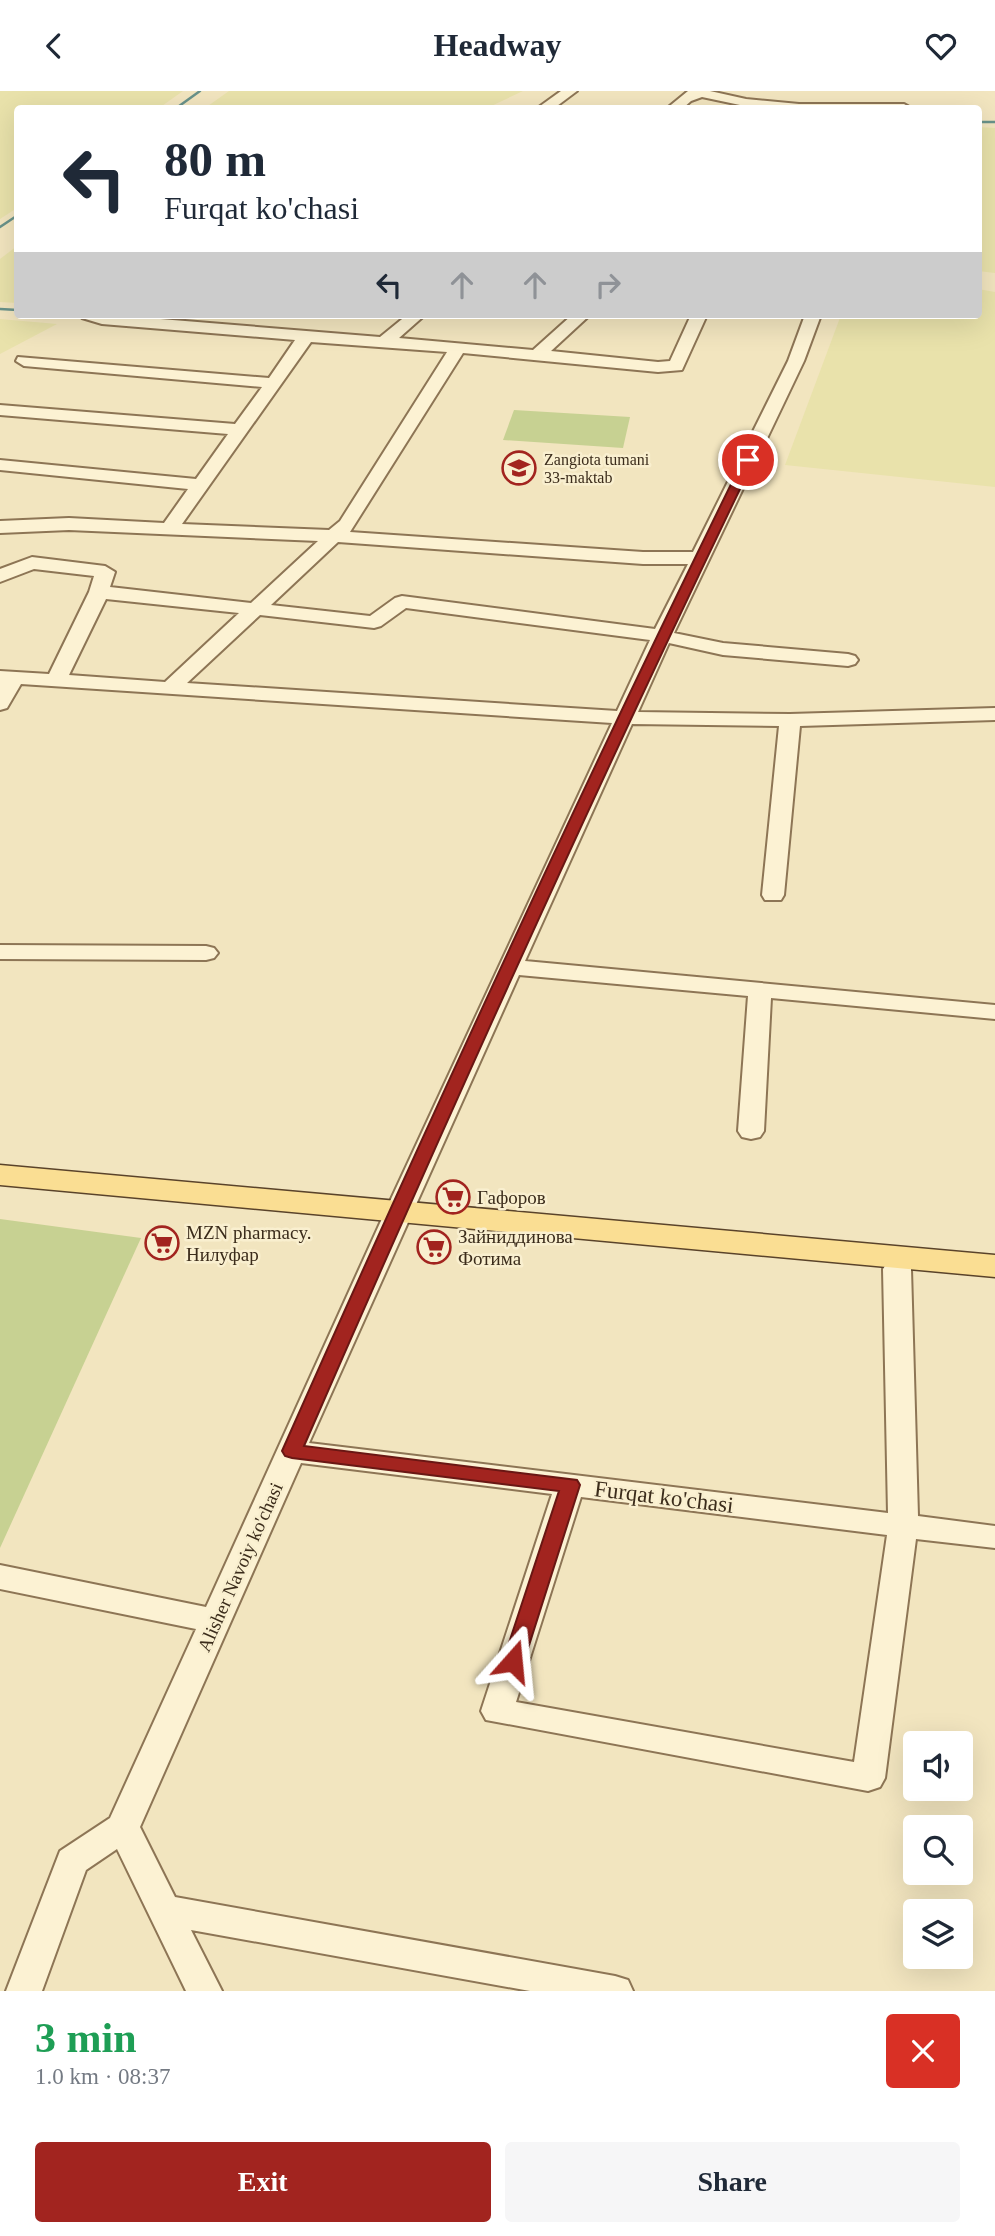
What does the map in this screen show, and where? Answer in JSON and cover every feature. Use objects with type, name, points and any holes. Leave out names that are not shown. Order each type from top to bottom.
[{"type":"main road","points":[[0,1175],[394,1219],[995,1277]]},
{"type":"main road","points":[[0,1191],[995,1266]]},
{"type":"street","points":[[549,105],[570,91]]},
{"type":"street","points":[[679,105],[694,94],[764,105]]},
{"type":"street","points":[[102,319],[538,353],[658,367],[676,366],[697,319]]},
{"type":"street","points":[[231,331],[245,319]]},
{"type":"street","points":[[383,343],[412,319]]},
{"type":"street","points":[[538,353],[577,319]]},
{"type":"street","name":"Alisher Navoiy ko'chasi","points":[[122,1827],[394,1219],[662,636],[796,361],[812,319]]},
{"type":"street","points":[[170,528],[306,337]]},
{"type":"street","points":[[170,688],[347,524],[459,347]]},
{"type":"street","points":[[24,361],[272,383]]},
{"type":"street","points":[[0,410],[240,430]]},
{"type":"street","points":[[0,465],[200,485]]},
{"type":"street","points":[[0,527],[69,524],[170,528],[224,533],[333,536],[643,558],[701,558]]},
{"type":"street","points":[[0,576],[32,563],[105,572],[99,592],[56,681]]},
{"type":"street","points":[[99,592],[374,622],[402,602],[662,636],[723,649],[848,660]]},
{"type":"street","points":[[0,704],[7,677],[625,718],[790,719],[995,714]]},
{"type":"street","points":[[773,895],[790,719]]},
{"type":"street","points":[[0,952],[206,953]]},
{"type":"street","points":[[511,967],[995,1012]]},
{"type":"street","points":[[751,1132],[760,990]]},
{"type":"street","points":[[570,1485],[497,1711],[868,1778],[902,1526],[897,1269]]},
{"type":"street","name":"Furqat ko'chasi","points":[[292,1451],[995,1537]]},
{"type":"street","points":[[0,1577],[215,1621]]},
{"type":"street","points":[[24,1991],[72,1861],[122,1827],[204,1991]]},
{"type":"street","points":[[164,1910],[615,1991]]},
{"type":"shaded area","points":[[0,91],[183,91],[163,105],[14,105],[14,210],[0,219]]},
{"type":"shaded area","points":[[229,91],[523,91],[493,105],[209,105]]},
{"type":"shaded area","points":[[982,127],[995,128],[995,273],[982,271]]},
{"type":"shaded area","points":[[14,248],[14,303],[0,302],[0,259]]},
{"type":"shaded area","points":[[982,290],[995,292],[995,487],[785,465],[840,319],[982,319]]},
{"type":"shaded area","points":[[0,319],[57,324],[0,354]]},
{"type":"green space","points":[[514,410],[630,417],[623,448],[503,440]]},
{"type":"green space","points":[[0,1219],[141,1238],[0,1548]]},
{"type":"waterway","points":[[181,105],[200,91]]},
{"type":"waterway","points":[[698,96],[739,105]]},
{"type":"waterway","points":[[982,122],[995,122]]},
{"type":"waterway","points":[[0,227],[14,218]]},
{"type":"waterway","points":[[0,309],[14,310]]},
{"type":"place","name":"Zangiota tumani 33-maktab","points":[[519,468]]},
{"type":"place","name":"Гафоров","points":[[453,1197]]},
{"type":"place","name":"MZN pharmacy. Нилуфар","points":[[162,1243]]},
{"type":"place","name":"Зайниддинова Фотима","points":[[434,1247]]},
{"type":"route","points":[[513,1661],[570,1485],[292,1451],[391,1226],[662,636],[748,460]]}]
